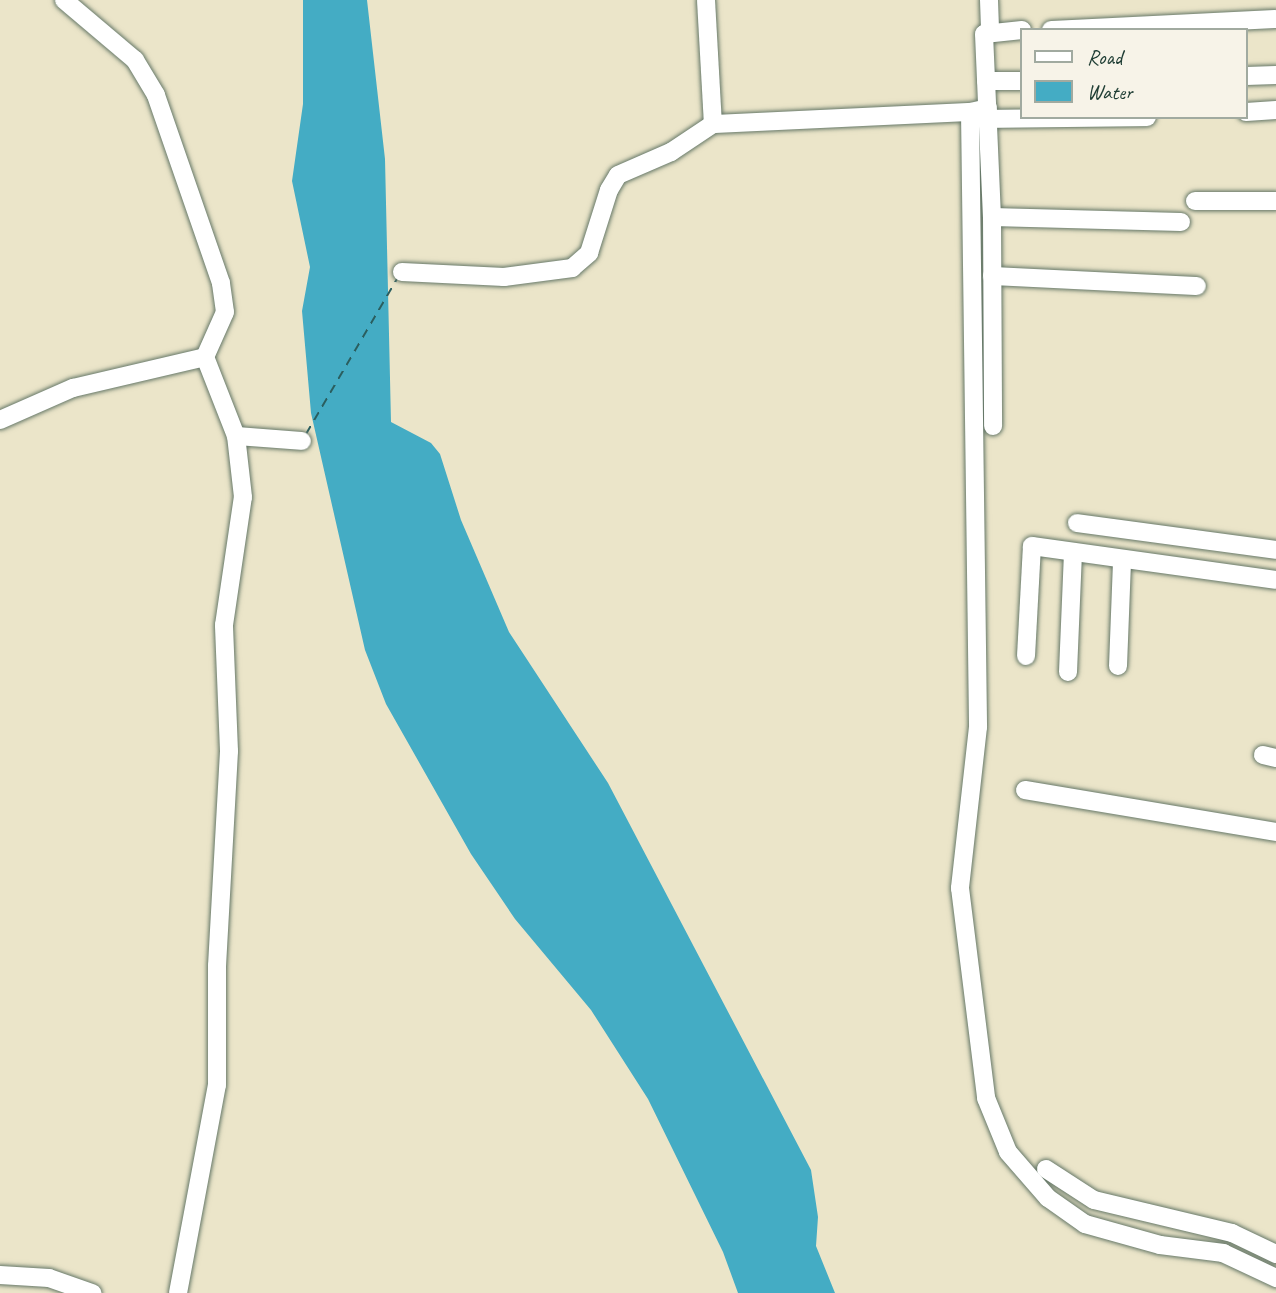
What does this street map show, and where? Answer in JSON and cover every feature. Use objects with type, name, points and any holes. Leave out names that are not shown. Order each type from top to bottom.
[{"type":"street","points":[[64,0],[135,60],[156,95],[224,298],[221,326],[205,357],[236,436],[243,497],[224,625],[229,751],[218,966],[217,1085],[178,1293]]},
{"type":"street","points":[[706,0],[708,94],[713,124]]},
{"type":"street","points":[[989,0],[990,30]]},
{"type":"street","points":[[1092,28],[1276,19]]},
{"type":"street","points":[[993,426],[992,216],[984,34],[990,30],[1020,30]]},
{"type":"street","points":[[1248,76],[1276,75]]},
{"type":"street","points":[[986,81],[1020,81]]},
{"type":"street","points":[[1248,112],[1276,110]]},
{"type":"street","points":[[970,112],[978,727],[960,888],[986,1098],[1008,1152],[1048,1198],[1085,1224],[1160,1245],[1223,1253],[1276,1278]]},
{"type":"street","points":[[402,272],[504,277],[572,268],[590,253],[609,190],[618,175],[671,152],[713,124],[970,112],[1020,115]]},
{"type":"street","points":[[1195,201],[1276,201]]},
{"type":"street","points":[[992,216],[1181,222]]},
{"type":"street","points":[[992,276],[1198,286]]},
{"type":"street","points":[[0,420],[73,388],[205,357]]},
{"type":"street","points":[[236,436],[302,441]]},
{"type":"street","points":[[1077,523],[1276,550]]},
{"type":"street","points":[[1026,656],[1030,548],[1276,580]]},
{"type":"street","points":[[1068,671],[1073,552]]},
{"type":"street","points":[[1118,666],[1122,561]]},
{"type":"street","points":[[1025,789],[1276,832]]},
{"type":"street","points":[[1046,1169],[1094,1200],[1232,1233],[1276,1254]]},
{"type":"street","points":[[0,1275],[50,1278],[92,1293]]},
{"type":"water","points":[[303,0],[367,0],[385,159],[391,422],[431,443],[440,454],[461,520],[509,632],[608,783],[811,1170],[818,1217],[816,1246],[835,1293],[738,1293],[723,1252],[648,1099],[591,1010],[515,919],[471,854],[386,704],[365,650],[311,413],[302,311],[310,267],[292,181],[303,104]]},
{"type":"ferry route","points":[[306,434],[397,279]]}]
